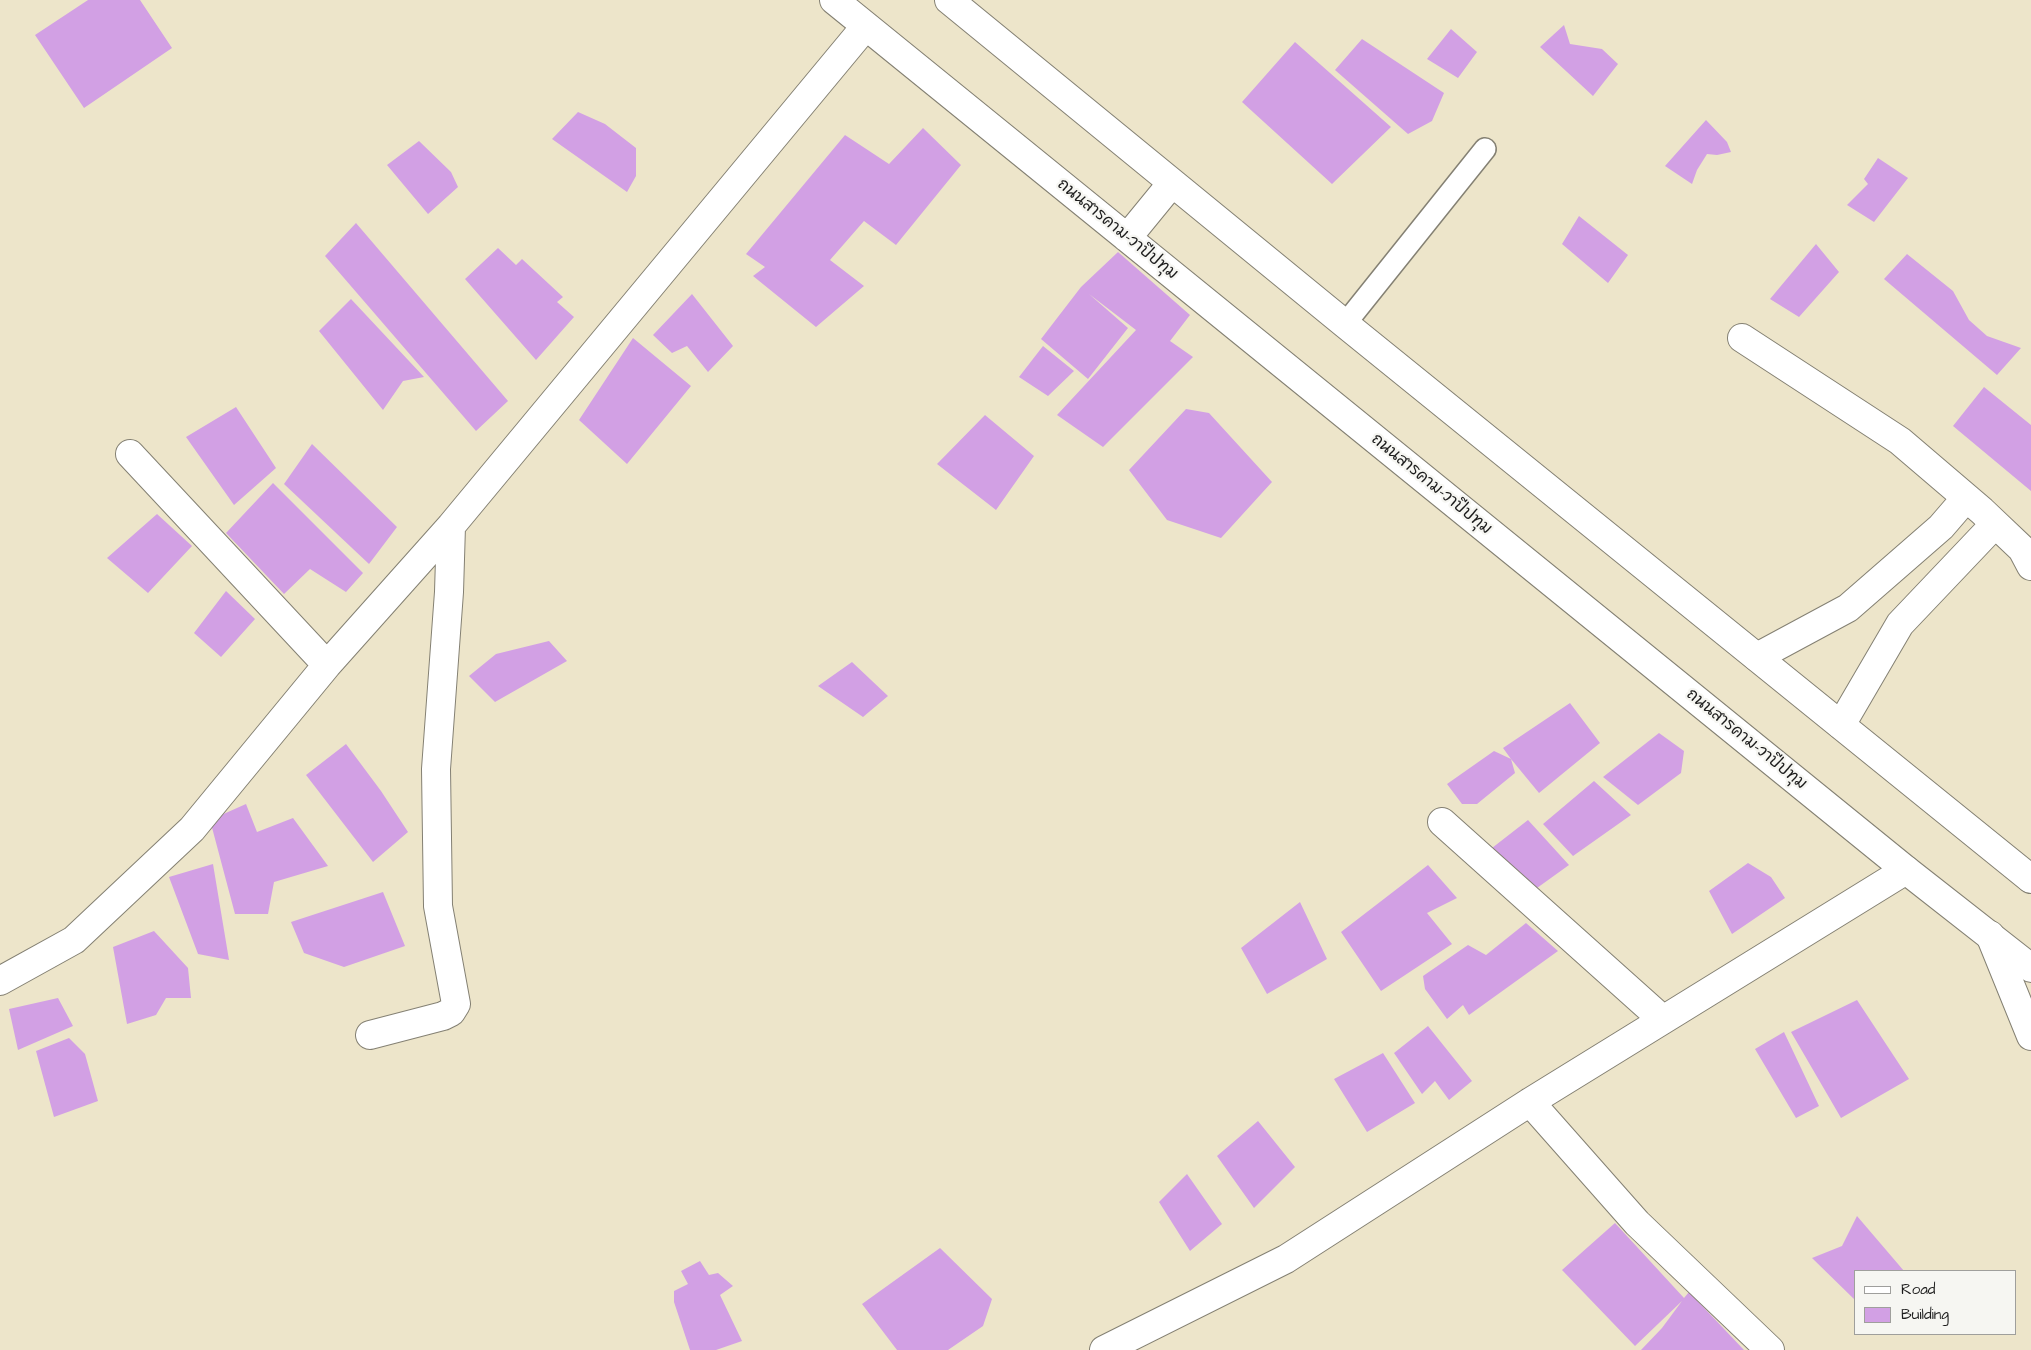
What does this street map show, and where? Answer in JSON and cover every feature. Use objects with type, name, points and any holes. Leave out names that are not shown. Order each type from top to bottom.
[{"type":"main road","name":"ถนนสารคาม-วาปีปทุม","points":[[834,0],[1906,870],[2031,968]]},
{"type":"main road","points":[[949,0],[1345,324],[2031,878]]},
{"type":"main road","points":[[0,981],[74,940],[192,829],[327,665],[451,526],[864,26]]},
{"type":"main road","points":[[1126,238],[1172,183]]},
{"type":"main road","points":[[1742,338],[1900,441],[2022,549],[2031,566]]},
{"type":"main road","points":[[130,454],[327,665]]},
{"type":"main road","points":[[1757,657],[1848,608],[1941,527],[1966,498]]},
{"type":"main road","points":[[1841,725],[1900,624],[1995,524]]},
{"type":"main road","points":[[370,1035],[443,1016],[451,1012],[456,1004],[438,906],[436,769],[449,592],[451,526]]},
{"type":"main road","points":[[1442,822],[1662,1019]]},
{"type":"main road","points":[[1104,1350],[1286,1259],[1662,1019],[1906,870]]},
{"type":"main road","points":[[1990,935],[2031,1036]]},
{"type":"main road","points":[[1530,1102],[1637,1223],[1770,1350]]},
{"type":"lane","points":[[1345,324],[1485,149]]},
{"type":"building","points":[[88,0],[140,0],[172,48],[84,108],[35,35]]},
{"type":"building","points":[[1564,25],[1570,44],[1602,49],[1618,64],[1593,96],[1540,47]]},
{"type":"building","points":[[1451,29],[1477,52],[1458,78],[1427,59]]},
{"type":"building","points":[[1362,39],[1444,93],[1432,121],[1408,134],[1335,70]]},
{"type":"building","points":[[1295,42],[1391,127],[1332,184],[1242,102]]},
{"type":"building","points":[[578,112],[605,124],[636,148],[636,176],[627,192],[552,139]]},
{"type":"building","points":[[1706,120],[1727,142],[1731,152],[1717,155],[1707,154],[1697,170],[1692,184],[1665,166]]},
{"type":"building","points":[[923,128],[961,165],[896,245],[864,221],[830,260],[864,286],[816,327],[753,276],[765,267],[746,254],[845,135],[889,164]]},
{"type":"building","points":[[419,141],[451,172],[458,187],[428,214],[387,165]]},
{"type":"building","points":[[1878,158],[1908,178],[1874,222],[1847,205],[1868,184],[1864,179]]},
{"type":"building","points":[[1579,216],[1628,255],[1608,283],[1562,244]]},
{"type":"building","points":[[356,223],[508,401],[476,431],[325,256]]},
{"type":"building","points":[[1816,244],[1839,272],[1799,317],[1770,299]]},
{"type":"building","points":[[498,248],[516,265],[522,259],[563,297],[557,302],[574,317],[536,360],[465,279]]},
{"type":"building","points":[[1118,252],[1190,315],[1170,341],[1193,357],[1103,447],[1057,415],[1136,330],[1089,294],[1128,328],[1088,379],[1041,339],[1081,287]]},
{"type":"building","points":[[1907,254],[1953,291],[1969,320],[1987,336],[2021,348],[1997,375],[1884,279]]},
{"type":"building","points":[[692,294],[733,346],[708,372],[687,346],[672,353],[653,335]]},
{"type":"building","points":[[351,299],[424,377],[403,381],[383,410],[319,331]]},
{"type":"building","points":[[633,338],[691,386],[627,464],[579,420]]},
{"type":"building","points":[[1043,346],[1074,371],[1048,396],[1019,377]]},
{"type":"building","points":[[1984,387],[2031,425],[2031,491],[1953,426]]},
{"type":"building","points":[[236,407],[276,468],[234,505],[186,437]]},
{"type":"building","points":[[1186,409],[1209,413],[1272,482],[1221,538],[1167,520],[1129,470]]},
{"type":"building","points":[[985,415],[1034,456],[996,510],[937,464]]},
{"type":"building","points":[[312,444],[397,527],[369,564],[284,484]]},
{"type":"building","points":[[273,483],[363,573],[346,592],[310,569],[284,594],[226,533]]},
{"type":"building","points":[[157,514],[192,546],[148,593],[107,558]]},
{"type":"building","points":[[226,591],[255,619],[221,657],[194,633]]},
{"type":"building","points":[[549,641],[567,661],[495,702],[469,676],[496,654]]},
{"type":"building","points":[[852,662],[888,696],[863,717],[818,686]]},
{"type":"building","points":[[1570,703],[1600,743],[1539,793],[1503,748]]},
{"type":"building","points":[[1659,733],[1684,751],[1681,773],[1638,805],[1603,777]]},
{"type":"building","points":[[346,744],[381,791],[408,832],[373,862],[306,775]]},
{"type":"building","points":[[1494,751],[1511,759],[1515,773],[1477,804],[1462,804],[1447,784]]},
{"type":"building","points":[[1594,781],[1631,815],[1573,856],[1543,824]]},
{"type":"building","points":[[246,804],[257,832],[293,818],[328,866],[274,882],[268,914],[235,914],[210,820]]},
{"type":"building","points":[[1528,820],[1569,865],[1537,888],[1492,848]]},
{"type":"building","points":[[1748,863],[1771,877],[1785,898],[1732,934],[1709,891]]},
{"type":"building","points":[[213,864],[229,960],[198,954],[169,877]]},
{"type":"building","points":[[1428,865],[1457,898],[1427,913],[1452,944],[1381,991],[1341,932]]},
{"type":"building","points":[[383,892],[405,946],[344,967],[304,953],[291,922]]},
{"type":"building","points":[[1300,902],[1327,959],[1267,994],[1241,948]]},
{"type":"building","points":[[1526,923],[1558,951],[1469,1015],[1463,1005],[1447,1019],[1425,989],[1423,976],[1468,945],[1486,955]]},
{"type":"building","points":[[154,931],[188,968],[191,998],[166,998],[156,1015],[127,1024],[113,947]]},
{"type":"building","points":[[58,998],[73,1026],[18,1050],[9,1009]]},
{"type":"building","points":[[1857,1000],[1909,1079],[1841,1118],[1791,1032]]},
{"type":"building","points":[[1428,1026],[1472,1081],[1449,1100],[1435,1081],[1422,1094],[1394,1053]]},
{"type":"building","points":[[1784,1032],[1819,1106],[1796,1118],[1755,1049]]},
{"type":"building","points":[[69,1038],[85,1054],[98,1101],[54,1117],[36,1051]]},
{"type":"building","points":[[1383,1053],[1415,1103],[1367,1132],[1334,1079]]},
{"type":"building","points":[[1258,1121],[1295,1167],[1254,1208],[1217,1156]]},
{"type":"building","points":[[1187,1174],[1222,1224],[1190,1251],[1159,1202]]},
{"type":"building","points":[[1857,1216],[1903,1270],[1854,1270],[1854,1299],[1812,1258],[1842,1246]]},
{"type":"building","points":[[1615,1223],[1684,1298],[1689,1292],[1744,1350],[1641,1350],[1662,1328],[1682,1301],[1635,1346],[1562,1270]]},
{"type":"building","points":[[940,1248],[992,1299],[983,1326],[948,1350],[897,1350],[862,1304]]},
{"type":"building","points":[[700,1261],[709,1275],[718,1273],[733,1286],[720,1295],[742,1341],[716,1350],[690,1350],[674,1302],[674,1291],[688,1284],[681,1271]]}]
